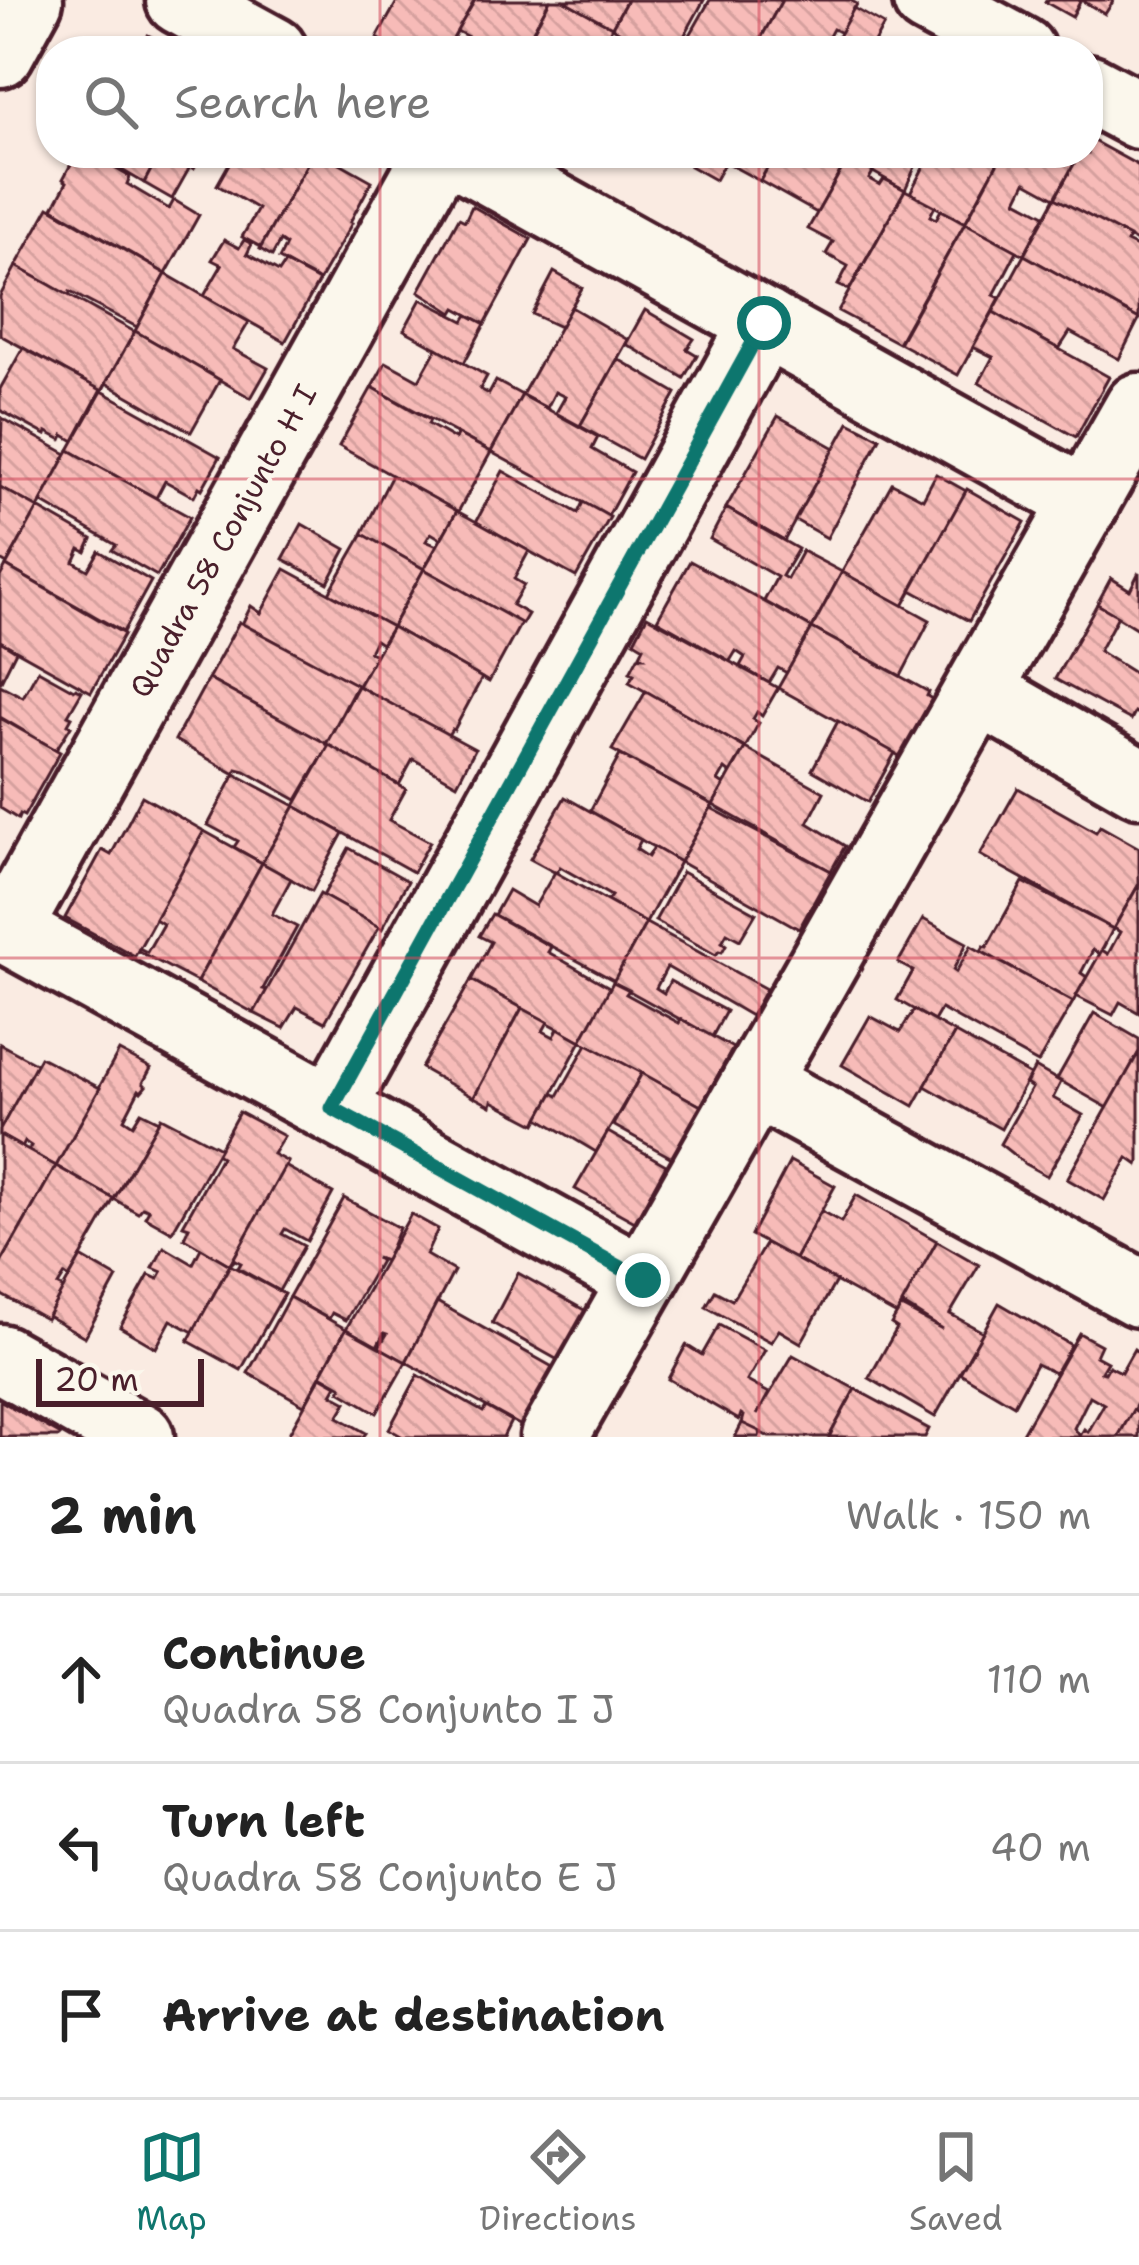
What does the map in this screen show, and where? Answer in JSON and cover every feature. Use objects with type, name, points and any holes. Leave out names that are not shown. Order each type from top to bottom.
[{"type":"street","points":[[0,53],[29,0]]},
{"type":"street","points":[[181,0],[246,36]]},
{"type":"street","points":[[927,0],[993,36]]},
{"type":"street","points":[[1103,96],[1139,116]]},
{"type":"street","name":"Quadra 58 Conjunto H I","points":[[4,928],[430,168]]},
{"type":"street","points":[[484,168],[1086,502]]},
{"type":"street","points":[[332,1108],[764,323]]},
{"type":"street","points":[[554,1437],[1139,407]]},
{"type":"street","points":[[979,692],[1139,783]]},
{"type":"street","points":[[4,928],[643,1280]]},
{"type":"street","points":[[755,1083],[1139,1293]]},
{"type":"street","points":[[0,1358],[140,1437]]},
{"type":"building","points":[[398,0],[475,0],[455,36],[378,36]]},
{"type":"building","points":[[475,0],[550,0],[530,36],[466,36],[457,31]]},
{"type":"building","points":[[550,0],[563,0],[612,27],[607,36],[530,36]]},
{"type":"building","points":[[563,0],[627,0],[612,27]]},
{"type":"building","points":[[627,0],[704,0],[684,36],[627,36],[612,27]]},
{"type":"building","points":[[710,0],[782,0],[762,36],[690,36]]},
{"type":"building","points":[[782,0],[850,0],[857,4],[841,33],[833,29],[829,36],[762,36]]},
{"type":"building","points":[[1046,0],[1081,0],[1072,17],[1045,2]]},
{"type":"building","points":[[1081,0],[1114,0],[1105,14]]},
{"type":"building","points":[[854,8],[884,25],[878,36],[838,36]]},
{"type":"building","points":[[1103,146],[1139,166],[1139,243],[1055,198],[1072,168],[1103,168]]},
{"type":"building","points":[[69,168],[115,168],[130,177],[127,184],[169,209],[174,200],[199,215],[166,274],[53,208],[67,182],[63,179]]},
{"type":"building","points":[[118,168],[152,168],[144,183]]},
{"type":"building","points":[[152,168],[189,168],[172,199],[144,183]]},
{"type":"building","points":[[227,168],[305,168],[261,247],[242,237],[258,209],[217,185]]},
{"type":"building","points":[[305,168],[349,168],[372,181],[319,281],[279,259],[286,245],[280,241],[272,256],[260,249]]},
{"type":"building","points":[[694,168],[722,168],[715,180]]},
{"type":"building","points":[[736,168],[767,168],[760,181]]},
{"type":"building","points":[[767,168],[842,168],[817,213],[760,181]]},
{"type":"building","points":[[842,168],[866,168],[873,172],[869,179],[880,185],[884,179],[905,190],[849,290],[838,285],[848,266],[826,254],[833,242],[808,229]]},
{"type":"building","points":[[866,168],[915,168],[905,190]]},
{"type":"building","points":[[923,168],[995,168],[965,223],[910,193]]},
{"type":"building","points":[[995,168],[1072,168],[1055,198],[1026,182],[1017,200],[1045,215],[1024,255],[965,223]]},
{"type":"building","points":[[905,190],[935,206],[930,216],[936,219],[941,210],[965,223],[898,343],[838,311]]},
{"type":"building","points":[[1055,198],[1129,237],[1127,242],[1139,248],[1139,319],[1024,255]]},
{"type":"building","points":[[472,206],[531,239],[485,324],[456,308],[453,313],[419,291],[459,218],[465,221]]},
{"type":"building","points":[[49,207],[166,274],[137,327],[16,266]]},
{"type":"building","points":[[965,223],[1017,251],[994,295],[1000,298],[958,375],[899,343]]},
{"type":"building","points":[[224,240],[239,248],[244,240],[252,244],[247,254],[279,272],[285,263],[319,281],[285,342],[204,296],[222,265],[212,260]]},
{"type":"building","points":[[1024,255],[1139,319],[1119,359],[1070,332],[1059,349],[993,312]]},
{"type":"building","points":[[16,266],[135,332],[102,391],[0,335],[0,296]]},
{"type":"building","points":[[554,272],[582,288],[560,327],[532,314]]},
{"type":"building","points":[[166,274],[249,322],[233,349],[268,368],[251,398],[135,331]]},
{"type":"building","points":[[421,299],[464,321],[468,315],[485,324],[464,363],[404,330]]},
{"type":"building","points":[[571,307],[628,340],[580,426],[556,413],[565,397],[555,392],[547,408],[522,395]]},
{"type":"building","points":[[645,310],[694,339],[687,349],[697,355],[684,378],[626,344]]},
{"type":"building","points":[[993,312],[1109,377],[1076,437],[979,383],[993,357],[973,347]]},
{"type":"building","points":[[135,331],[220,380],[191,432],[106,383]]},
{"type":"building","points":[[23,348],[101,390],[74,441],[64,435],[62,440],[46,435],[0,410],[0,389]]},
{"type":"building","points":[[437,348],[487,376],[480,389],[489,394],[496,381],[522,395],[491,452],[372,387],[386,362],[419,380]]},
{"type":"building","points":[[618,359],[676,393],[640,459],[580,426]]},
{"type":"building","points":[[372,387],[455,439],[457,434],[491,452],[458,512],[339,446]]},
{"type":"building","points":[[102,391],[220,457],[194,497],[165,481],[156,498],[69,450]]},
{"type":"building","points":[[522,395],[598,437],[592,449],[632,472],[608,516],[491,452]]},
{"type":"building","points":[[778,416],[835,448],[784,541],[726,508]]},
{"type":"building","points":[[2,418],[67,454],[38,508],[0,487]]},
{"type":"building","points":[[849,422],[880,438],[827,538],[795,520]]},
{"type":"building","points":[[69,450],[190,517],[157,576],[112,550],[116,545],[41,502]]},
{"type":"building","points":[[503,471],[578,513],[583,502],[610,517],[576,577],[476,522]]},
{"type":"building","points":[[936,474],[966,491],[903,606],[842,572],[892,483],[923,499]]},
{"type":"building","points":[[392,475],[457,511],[441,539],[431,533],[426,541],[437,546],[424,569],[362,534]]},
{"type":"building","points":[[0,487],[38,508],[7,564],[0,560]]},
{"type":"building","points":[[967,489],[1025,522],[969,621],[911,590]]},
{"type":"building","points":[[38,508],[92,539],[74,562],[88,570],[99,551],[151,581],[123,632],[6,566]]},
{"type":"building","points":[[726,508],[798,549],[782,576],[787,579],[802,551],[842,572],[812,628],[764,601],[777,577],[710,539]]},
{"type":"building","points":[[457,511],[529,551],[514,579],[524,585],[512,605],[528,614],[522,624],[424,569]]},
{"type":"building","points":[[302,524],[346,549],[328,583],[283,559]]},
{"type":"building","points":[[363,534],[424,569],[392,627],[329,593]]},
{"type":"building","points":[[690,561],[812,628],[787,673],[778,668],[769,683],[740,666],[745,657],[736,651],[730,661],[657,620]]},
{"type":"building","points":[[6,566],[124,634],[91,692],[0,641],[0,577]]},
{"type":"building","points":[[285,569],[392,627],[381,644],[375,640],[369,652],[376,655],[358,686],[242,624],[251,606],[261,613]]},
{"type":"building","points":[[424,569],[521,623],[489,682],[392,627]]},
{"type":"building","points":[[842,572],[930,620],[901,676],[812,628]]},
{"type":"building","points":[[1139,572],[1139,630],[1097,604],[1111,578],[1130,590]]},
{"type":"building","points":[[1097,604],[1118,616],[1099,651],[1139,676],[1139,714],[1135,712],[1131,720],[1055,679]]},
{"type":"building","points":[[647,616],[778,688],[762,716],[757,712],[753,719],[759,723],[745,748],[629,682],[638,657],[643,657],[644,647],[634,641]]},
{"type":"building","points":[[239,622],[357,685],[326,744],[208,679]]},
{"type":"building","points":[[392,627],[482,678],[448,735],[358,686]]},
{"type":"building","points":[[812,628],[929,692],[932,699],[901,757],[778,688]]},
{"type":"building","points":[[0,641],[16,651],[0,683]]},
{"type":"building","points":[[38,670],[82,691],[68,715],[71,726],[56,750],[0,717],[0,685],[23,697]]},
{"type":"building","points":[[208,679],[329,745],[297,800],[245,771],[237,769],[235,774],[175,740]]},
{"type":"building","points":[[358,686],[475,749],[457,784],[413,759],[399,785],[326,744]]},
{"type":"building","points":[[646,691],[745,748],[730,773],[725,769],[718,781],[724,785],[713,805],[612,750]]},
{"type":"building","points":[[0,718],[60,752],[18,819],[0,808]]},
{"type":"building","points":[[838,721],[895,753],[868,802],[812,770]]},
{"type":"building","points":[[329,745],[406,789],[389,820],[430,842],[413,872],[295,806]]},
{"type":"building","points":[[745,748],[824,792],[808,823],[845,846],[831,871],[713,805]]},
{"type":"building","points":[[620,755],[713,805],[680,862],[590,811]]},
{"type":"building","points":[[235,774],[295,806],[262,863],[234,847],[238,841],[208,825]]},
{"type":"building","points":[[1018,788],[1096,832],[1100,826],[1139,848],[1139,884],[1113,929],[980,855]]},
{"type":"building","points":[[142,796],[204,831],[135,956],[65,918],[102,850],[111,855]]},
{"type":"building","points":[[565,797],[641,840],[636,849],[648,857],[654,847],[680,862],[646,923],[560,867],[556,873],[530,859]]},
{"type":"building","points":[[295,806],[343,833],[312,891],[262,863]]},
{"type":"building","points":[[711,808],[831,871],[799,929],[680,862]]},
{"type":"building","points":[[204,831],[262,863],[197,982],[138,951],[147,952],[163,924],[155,919]]},
{"type":"building","points":[[349,848],[408,881],[382,929],[323,896]]},
{"type":"building","points":[[262,863],[291,879],[272,914],[297,927],[254,1013],[197,982]]},
{"type":"building","points":[[555,872],[646,923],[615,981],[494,915],[508,890],[535,906]]},
{"type":"building","points":[[682,872],[756,913],[740,940],[727,933],[722,942],[726,945],[716,955],[655,921]]},
{"type":"building","points":[[1023,882],[1113,929],[1100,954],[1093,950],[1081,973],[1087,977],[1073,1002],[981,951]]},
{"type":"building","points":[[1139,884],[1139,1013],[1120,1002],[1113,1015],[1076,996],[1102,950],[1108,954],[1120,932],[1114,928]]},
{"type":"building","points":[[320,894],[379,927],[325,1022],[297,1007],[284,1028],[254,1013]]},
{"type":"building","points":[[492,914],[611,988],[581,1041],[471,980],[491,942],[479,936]]},
{"type":"building","points":[[923,919],[967,943],[956,972],[971,946],[1073,1002],[1038,1063],[941,1009],[934,1021],[897,1000],[913,971],[898,963]]},
{"type":"building","points":[[646,923],[766,989],[751,1016],[667,967],[656,988],[664,993],[670,981],[726,1011],[712,1037],[613,982]]},
{"type":"building","points":[[471,980],[522,1008],[474,1098],[421,1068]]},
{"type":"building","points":[[613,982],[629,990],[626,994],[733,1048],[701,1106],[581,1041]]},
{"type":"building","points":[[522,1008],[548,1022],[543,1031],[554,1037],[558,1028],[581,1041],[536,1124],[474,1097]]},
{"type":"building","points":[[914,1010],[955,1033],[914,1106],[842,1065],[870,1016],[900,1032]]},
{"type":"building","points":[[1094,1013],[1139,1039],[1139,1052],[1108,1108],[1057,1079]]},
{"type":"building","points":[[955,1033],[1030,1075],[1001,1129],[925,1086]]},
{"type":"building","points":[[0,1044],[37,1064],[0,1130]]},
{"type":"building","points":[[587,1044],[642,1073],[596,1152],[539,1118],[553,1093],[558,1096]]},
{"type":"building","points":[[119,1051],[151,1068],[143,1083],[146,1086],[139,1090],[124,1119],[133,1125],[141,1112],[159,1121],[114,1199],[56,1166]]},
{"type":"building","points":[[1139,1052],[1139,1162],[1128,1158],[1104,1200],[1067,1179]]},
{"type":"building","points":[[40,1057],[100,1088],[56,1166],[28,1151],[31,1146],[25,1142],[22,1148],[0,1135]]},
{"type":"building","points":[[1035,1067],[1061,1082],[1053,1098],[1083,1115],[1047,1176],[1000,1144],[1032,1088],[1026,1084]]},
{"type":"building","points":[[642,1073],[701,1106],[672,1158],[613,1125]]},
{"type":"building","points":[[239,1112],[284,1136],[273,1154],[288,1162],[230,1265],[184,1238],[189,1227],[183,1225],[221,1157],[216,1154]]},
{"type":"building","points":[[161,1117],[220,1148],[172,1232],[145,1217],[149,1210],[143,1207],[138,1213],[114,1199]]},
{"type":"building","points":[[608,1132],[666,1165],[635,1222],[575,1189]]},
{"type":"building","points":[[0,1135],[56,1166],[0,1265]]},
{"type":"building","points":[[790,1161],[835,1186],[795,1259],[751,1235]]},
{"type":"building","points":[[56,1166],[114,1199],[69,1278],[65,1275],[58,1286],[64,1289],[46,1319],[0,1294],[0,1265]]},
{"type":"building","points":[[285,1166],[333,1193],[307,1241],[285,1229],[282,1234],[304,1246],[279,1291],[238,1268],[241,1263],[235,1260],[230,1265]]},
{"type":"building","points":[[856,1195],[937,1241],[897,1315],[795,1259],[821,1211],[841,1222]]},
{"type":"building","points":[[344,1198],[399,1228],[385,1261],[376,1258],[380,1261],[346,1320],[332,1313],[329,1319],[289,1297]]},
{"type":"building","points":[[411,1214],[438,1229],[426,1255],[454,1271],[406,1362],[379,1347],[387,1334],[377,1346],[346,1329]]},
{"type":"building","points":[[937,1241],[979,1265],[950,1314],[983,1332],[935,1417],[869,1378],[897,1328],[891,1324],[901,1307],[942,1329],[902,1304]]},
{"type":"building","points":[[766,1243],[836,1281],[801,1343],[779,1330],[771,1342],[706,1307],[715,1291],[732,1300]]},
{"type":"building","points":[[164,1247],[193,1264],[201,1248],[230,1265],[193,1332],[171,1320],[156,1348],[120,1327],[149,1275],[158,1279],[162,1272],[153,1268]]},
{"type":"building","points":[[81,1257],[117,1278],[85,1337],[48,1316]]},
{"type":"building","points":[[230,1265],[284,1294],[241,1370],[188,1341]]},
{"type":"building","points":[[518,1273],[586,1311],[558,1360],[492,1323]]},
{"type":"building","points":[[289,1297],[346,1329],[304,1405],[248,1373]]},
{"type":"building","points":[[437,1302],[558,1370],[525,1428],[406,1362]]},
{"type":"building","points":[[999,1303],[1071,1345],[1055,1373],[1036,1364],[1014,1405],[960,1373]]},
{"type":"building","points":[[719,1325],[765,1350],[747,1381],[769,1393],[757,1415],[793,1355],[855,1389],[829,1437],[769,1437],[742,1423],[741,1414],[739,1420],[668,1379],[686,1345],[702,1355]]},
{"type":"building","points":[[346,1329],[406,1362],[377,1413],[321,1375]]},
{"type":"building","points":[[1079,1333],[1101,1345],[1096,1356],[1107,1362],[1101,1372],[1109,1366],[1121,1372],[1134,1349],[1139,1353],[1139,1400],[1118,1437],[1020,1437]],"holes":[[[1090,1396],[1104,1404],[1088,1432],[1084,1429],[1080,1436],[1074,1428]]]},
{"type":"building","points":[[418,1375],[483,1412],[486,1407],[511,1421],[503,1437],[403,1437],[389,1429]]},
{"type":"building","points":[[321,1376],[337,1385],[332,1394],[347,1402],[338,1417],[366,1433],[363,1437],[287,1437]]},
{"type":"building","points":[[855,1389],[929,1429],[925,1437],[829,1437]]},
{"type":"building","points":[[1,1401],[61,1435],[0,1437]]},
{"type":"building","points":[[1133,1410],[1139,1414],[1139,1437],[1118,1437]]},
{"type":"building","points":[[742,1423],[761,1432],[759,1437],[735,1437]]},
{"type":"route","points":[[643,1280],[332,1108],[764,323]]}]
